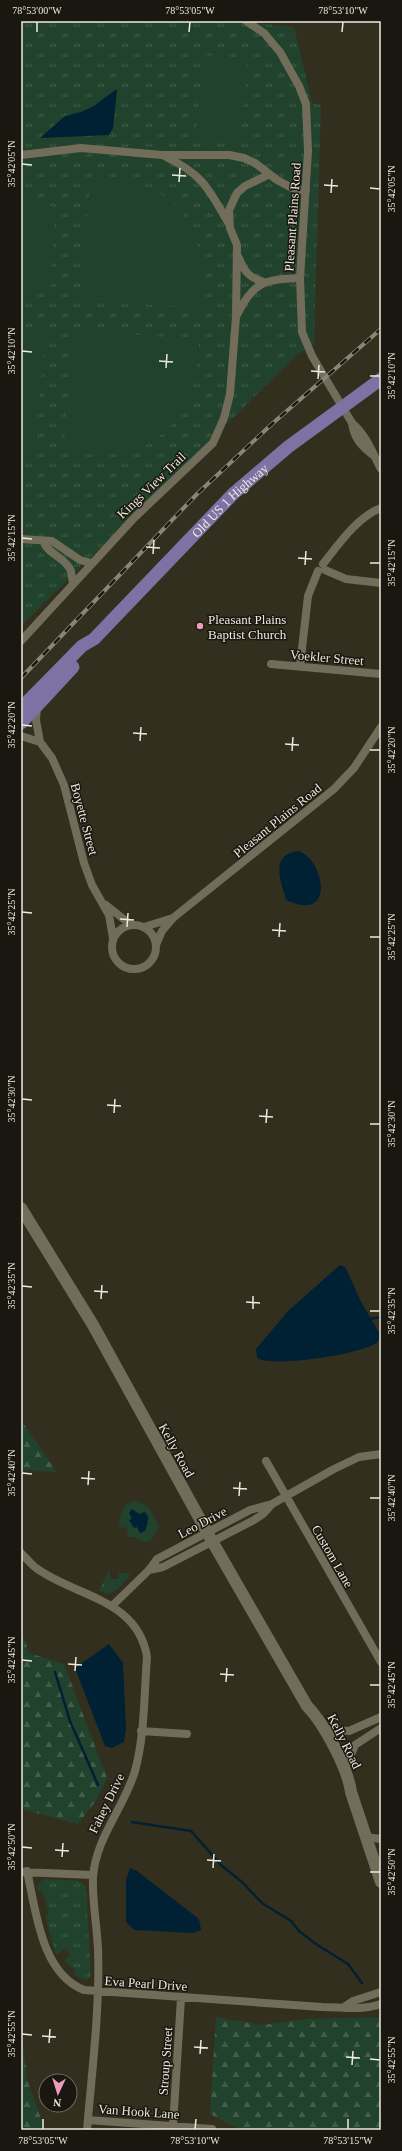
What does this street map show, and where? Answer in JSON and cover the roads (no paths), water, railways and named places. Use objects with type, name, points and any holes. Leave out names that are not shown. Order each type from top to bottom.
[{"type":"main road","name":"Old US 1 Highway","points":[[21,708],[82,646],[94,638],[233,494],[288,447],[381,379]]},
{"type":"main road","name":"Old US 1 Highway","points":[[21,723],[88,651],[94,638]]},
{"type":"street","name":"Pleasant Plains Road","points":[[246,21],[264,33],[280,52],[300,86],[306,104],[308,151],[300,278],[302,332],[312,356],[352,423],[353,434],[363,448],[373,454],[381,468]]},
{"type":"street","points":[[21,155],[81,148],[162,155],[229,155],[244,158],[255,163],[268,175],[292,188],[306,191]]},
{"type":"street","points":[[162,155],[187,167],[205,184],[229,226]]},
{"type":"street","name":"Kings View Trail","points":[[264,282],[253,279],[242,268],[229,226],[229,210],[237,193],[245,186],[268,175]]},
{"type":"street","name":"Kings View Trail","points":[[21,641],[73,582],[134,518],[213,443],[224,418],[230,394],[236,317],[237,252]]},
{"type":"street","points":[[264,282],[300,278]]},
{"type":"street","name":"Kings View Trail","points":[[236,317],[242,304],[256,286],[264,282]]},
{"type":"street","points":[[300,666],[308,596],[322,568],[359,522],[370,512],[381,508]]},
{"type":"street","points":[[21,539],[52,541],[80,560],[91,563]]},
{"type":"street","points":[[43,541],[46,548],[60,558],[70,569],[73,582]]},
{"type":"street","points":[[322,568],[346,579],[381,583]]},
{"type":"street","name":"Voekler Street","points":[[271,664],[381,674]]},
{"type":"street","name":"Boyette Street","points":[[37,705],[36,720],[40,742],[59,772],[72,813],[84,863],[92,885],[104,903],[109,915],[115,959],[127,967],[141,967],[152,958],[156,945]]},
{"type":"street","name":"Pleasant Plains Road","points":[[156,945],[162,931],[173,918],[334,789],[354,768],[381,727]]},
{"type":"street","points":[[21,736],[40,742]]},
{"type":"street","name":"Boyette Street","points":[[104,903],[131,925]]},
{"type":"street","name":"Pleasant Plains Road","points":[[144,927],[173,918]]},
{"type":"street","points":[[113,938],[123,928],[131,925],[144,927],[150,932],[156,945]]},
{"type":"street","name":"Kelly Road","points":[[21,1208],[93,1326],[209,1536],[308,1706],[316,1715],[324,1729],[349,1780],[350,1792],[381,1882]]},
{"type":"street","name":"Leo Drive","points":[[113,1605],[149,1570],[157,1559],[209,1536],[254,1508],[272,1504],[334,1469],[359,1457],[381,1454]]},
{"type":"street","name":"Custom Lane","points":[[266,1461],[381,1662]]},
{"type":"street","name":"Fahey Drive","points":[[21,1553],[36,1568],[76,1589],[113,1605],[128,1618],[145,1643],[147,1657],[141,1731],[134,1772],[118,1809],[101,1842],[93,1876],[98,1950],[97,1991],[88,2130]]},
{"type":"street","name":"Kelly Road","points":[[308,1706],[311,1717],[342,1783],[350,1792]]},
{"type":"street","points":[[324,1729],[337,1731],[354,1730],[381,1717]]},
{"type":"street","points":[[344,1770],[355,1745],[381,1728]]},
{"type":"street","points":[[141,1731],[187,1734]]},
{"type":"street","points":[[366,1838],[381,1839]]},
{"type":"street","points":[[24,1872],[93,1876]]},
{"type":"street","name":"Eva Pearl Drive","points":[[24,1872],[50,1957],[71,1985],[84,1990],[181,1998],[322,2007],[344,2007],[355,2010],[381,2004]]},
{"type":"street","name":"Eva Pearl Drive","points":[[344,2007],[353,2001],[381,1992]]},
{"type":"street","name":"Stroup Street","points":[[173,2126],[181,1998]]},
{"type":"street","name":"Van Hook Lane","points":[[88,2120],[212,2129]]},
{"type":"water","points":[[117,90],[113,128],[109,135],[40,138],[65,116],[81,112],[94,106]]},
{"type":"water","points":[[298,851],[307,856],[314,865],[319,876],[321,887],[319,897],[313,903],[302,905],[286,900],[279,871],[281,860],[286,855]]},
{"type":"water","points":[[340,1265],[346,1268],[360,1300],[380,1334],[378,1342],[369,1347],[355,1351],[318,1358],[266,1361],[257,1358],[256,1349],[288,1311]]},
{"type":"water","points":[[132,1509],[139,1514],[145,1512],[149,1519],[147,1520],[148,1522],[145,1531],[140,1533],[137,1527],[134,1528],[129,1520],[132,1519],[129,1513]]},
{"type":"water","points":[[109,1644],[123,1663],[126,1729],[124,1742],[112,1748],[105,1746],[75,1668]]},
{"type":"water","points":[[130,1868],[137,1871],[199,1919],[201,1930],[193,1933],[134,1930],[126,1922],[126,1880]]},
{"type":"waterway","points":[[369,1319],[381,1317]]},
{"type":"waterway","points":[[55,1672],[70,1721],[98,1785]]},
{"type":"waterway","points":[[132,1822],[191,1831],[221,1865],[242,1882],[262,1903],[291,1921],[299,1931],[316,1944],[348,1964],[362,1983]]},
{"type":"railway","points":[[21,678],[197,494],[273,423],[381,329]]},
{"type":"place","name":"Pleasant Plains Baptist Church","points":[[200,626]]}]
